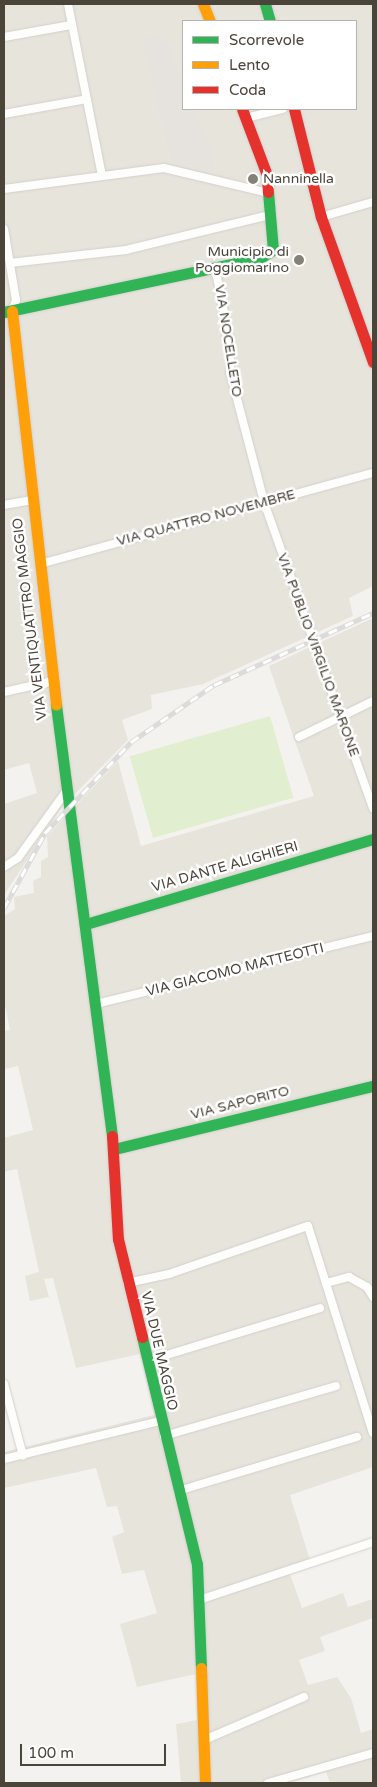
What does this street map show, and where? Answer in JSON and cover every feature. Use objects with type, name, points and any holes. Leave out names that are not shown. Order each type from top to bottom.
[{"type":"main road","points":[[203,4],[210,20]]},
{"type":"main road","points":[[265,4],[270,20]]},
{"type":"main road","points":[[294,110],[320,217],[373,362]]},
{"type":"main road","points":[[8,312],[260,258],[273,250],[268,175],[244,113]]},
{"type":"main road","name":"VIA VENTIQUATTRO MAGGIO","points":[[8,312],[53,681],[86,924]]},
{"type":"main road","name":"VIA DANTE ALIGHIERI","points":[[86,924],[373,839]]},
{"type":"main road","name":"VIA DUE MAGGIO","points":[[86,924],[114,1149],[118,1239],[160,1421],[197,1564],[205,1783]]},
{"type":"main road","name":"VIA SAPORITO","points":[[114,1149],[373,1086]]},
{"type":"street","points":[[68,4],[102,176]]},
{"type":"street","points":[[4,37],[71,24]]},
{"type":"street","points":[[4,114],[87,98]]},
{"type":"street","points":[[244,113],[273,110]]},
{"type":"street","points":[[4,190],[164,168],[268,193]]},
{"type":"street","points":[[320,217],[373,202]]},
{"type":"street","points":[[10,263],[126,250],[270,215]]},
{"type":"street","points":[[4,229],[16,300],[8,312]]},
{"type":"street","name":"VIA NOCELLETO","points":[[215,267],[230,342],[230,372],[264,502]]},
{"type":"street","name":"VIA QUATTRO NOVEMBRE","points":[[40,564],[373,473]]},
{"type":"street","points":[[4,505],[31,500]]},
{"type":"street","name":"VIA PUBLIO VIRGILIO MARONE","points":[[264,502],[338,718],[373,808]]},
{"type":"street","points":[[4,692],[53,681]]},
{"type":"street","points":[[299,737],[373,701]]},
{"type":"street","points":[[4,867],[18,858],[67,790]]},
{"type":"street","name":"VIA GIACOMO MATTEOTTI","points":[[96,1004],[373,936]]},
{"type":"street","points":[[127,1282],[169,1274],[308,1226],[373,1433]]},
{"type":"street","points":[[326,1283],[349,1277],[367,1287],[373,1297]]},
{"type":"street","points":[[147,1361],[320,1308]]},
{"type":"street","points":[[4,1384],[23,1456]]},
{"type":"street","points":[[164,1436],[336,1386]]},
{"type":"street","points":[[4,1459],[23,1456],[160,1421]]},
{"type":"street","points":[[178,1491],[357,1437]]},
{"type":"street","points":[[199,1600],[373,1542]]},
{"type":"street","points":[[204,1740],[304,1697]]},
{"type":"street","points":[[268,1783],[373,1753]]},
{"type":"shaded area","points":[[4,4],[373,4],[373,586],[349,598],[353,616],[203,684],[151,695],[152,709],[122,720],[128,740],[63,806],[4,895],[4,804],[37,793],[29,763],[4,770]]},
{"type":"shaded area","points":[[161,37],[168,44],[182,80],[182,110],[194,110],[213,153],[215,171],[171,161],[142,38]]},
{"type":"shaded area","points":[[373,618],[373,1467],[290,1495],[312,1567],[290,1574],[302,1608],[343,1593],[348,1607],[373,1599],[373,1618],[320,1637],[325,1651],[299,1660],[308,1685],[337,1677],[351,1698],[361,1733],[373,1729],[373,1783],[330,1783],[326,1772],[289,1783],[181,1783],[176,1724],[197,1720],[196,1674],[137,1687],[120,1624],[157,1613],[144,1570],[122,1574],[112,1537],[124,1532],[117,1506],[107,1507],[96,1468],[4,1488],[4,1452],[154,1415],[140,1354],[76,1368],[53,1278],[44,1279],[49,1297],[30,1301],[25,1276],[39,1272],[17,1169],[4,1172],[4,1138],[33,1130],[18,1066],[4,1069],[4,1031],[10,1030],[4,1000],[4,916],[15,909],[14,897],[34,893],[33,881],[41,877],[41,861],[48,857],[47,836],[118,761],[141,846],[314,796],[269,666]]},
{"type":"green space","points":[[270,716],[293,798],[153,838],[130,756]]},
{"type":"railway","points":[[4,908],[45,833],[131,742],[214,685],[373,613]]},
{"type":"traffic: fast","points":[[265,4],[270,20]]},
{"type":"traffic: fast","points":[[4,312],[260,258],[273,250],[268,192]]},
{"type":"traffic: fast","points":[[56,705],[112,1136]]},
{"type":"traffic: fast","points":[[86,924],[373,839]]},
{"type":"traffic: fast","points":[[114,1149],[373,1086]]},
{"type":"traffic: fast","points":[[142,1337],[197,1564],[201,1668]]},
{"type":"traffic: slow","points":[[203,4],[210,20]]},
{"type":"traffic: slow","points":[[12,311],[56,705]]},
{"type":"traffic: slow","points":[[201,1668],[205,1783]]},
{"type":"traffic: jam","points":[[242,110],[267,175],[268,192]]},
{"type":"traffic: jam","points":[[294,110],[321,217],[373,362]]},
{"type":"traffic: jam","points":[[112,1136],[118,1239],[142,1337]]},
{"type":"place","name":"Nanninella","points":[[253,179]]},
{"type":"place","name":"Municipio di Poggiomarino","points":[[299,260]]}]
